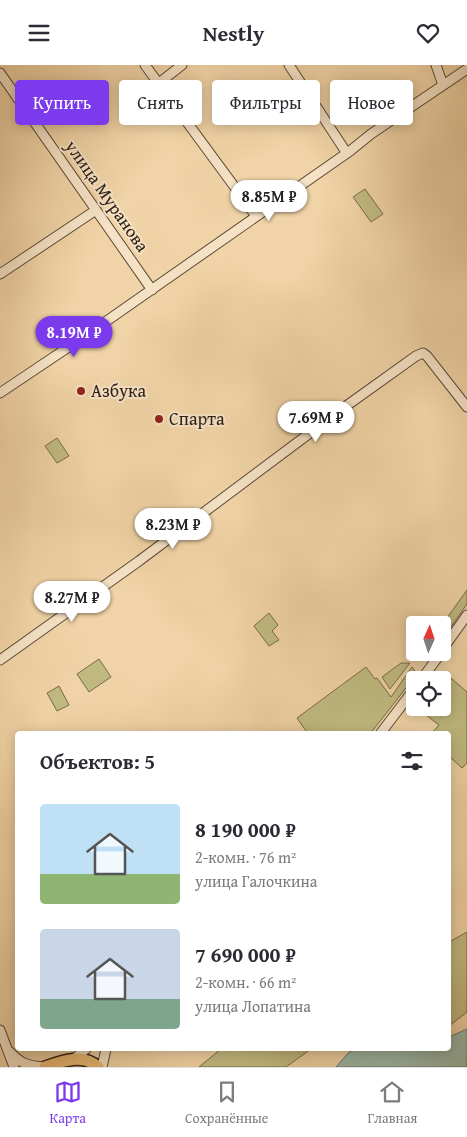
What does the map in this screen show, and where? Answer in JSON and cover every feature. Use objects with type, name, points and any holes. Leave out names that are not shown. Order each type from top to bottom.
[{"type":"main road","points":[[45,1067],[74,1059],[88,1060],[100,1067]]},
{"type":"street","points":[[145,65],[156,80]]},
{"type":"street","points":[[162,80],[182,65]]},
{"type":"street","points":[[289,65],[346,152]]},
{"type":"street","points":[[436,65],[443,85]]},
{"type":"street","points":[[0,393],[78,341],[350,151],[371,134],[467,69]]},
{"type":"street","name":"улица Муранова","points":[[0,73],[152,289]]},
{"type":"street","points":[[189,125],[256,216]]},
{"type":"street","points":[[0,274],[96,210]]},
{"type":"street","points":[[0,660],[139,561],[416,355],[423,353],[427,356],[467,407]]},
{"type":"street","points":[[451,638],[467,615]]},
{"type":"street","points":[[382,731],[406,700]]},
{"type":"street","points":[[0,1030],[14,1067]]},
{"type":"street","points":[[9,1051],[28,1065],[45,1067]]},
{"type":"street","points":[[74,1059],[84,1051]]},
{"type":"street","points":[[100,1067],[105,1051]]},
{"type":"shaded area","points":[[365,189],[383,214],[371,222],[353,197]]},
{"type":"shaded area","points":[[57,438],[69,456],[57,463],[45,446]]},
{"type":"shaded area","points":[[467,590],[467,604],[451,627],[451,616],[448,616]]},
{"type":"shaded area","points":[[269,613],[278,625],[272,631],[279,640],[269,646],[254,626]]},
{"type":"shaded area","points":[[99,659],[111,677],[89,692],[77,674]]},
{"type":"shaded area","points":[[401,663],[410,663],[390,689],[382,677]]},
{"type":"shaded area","points":[[366,667],[391,697],[406,676],[406,688],[372,731],[306,731],[297,718]]},
{"type":"shaded area","points":[[451,678],[467,692],[467,763],[462,768],[451,758],[451,731],[434,731],[439,725],[427,716],[451,716]]},
{"type":"shaded area","points":[[59,686],[69,705],[57,711],[47,693]]},
{"type":"shaded area","points":[[467,932],[467,1012],[451,1024],[451,941]]},
{"type":"shaded area","points":[[467,1029],[467,1067],[336,1067],[352,1051],[451,1051],[451,1036]]},
{"type":"shaded area","points":[[219,1051],[308,1051],[286,1067],[199,1067]]},
{"type":"place","name":"Азбука","points":[[81,391]]},
{"type":"place","name":"Спарта","points":[[159,419]]}]
